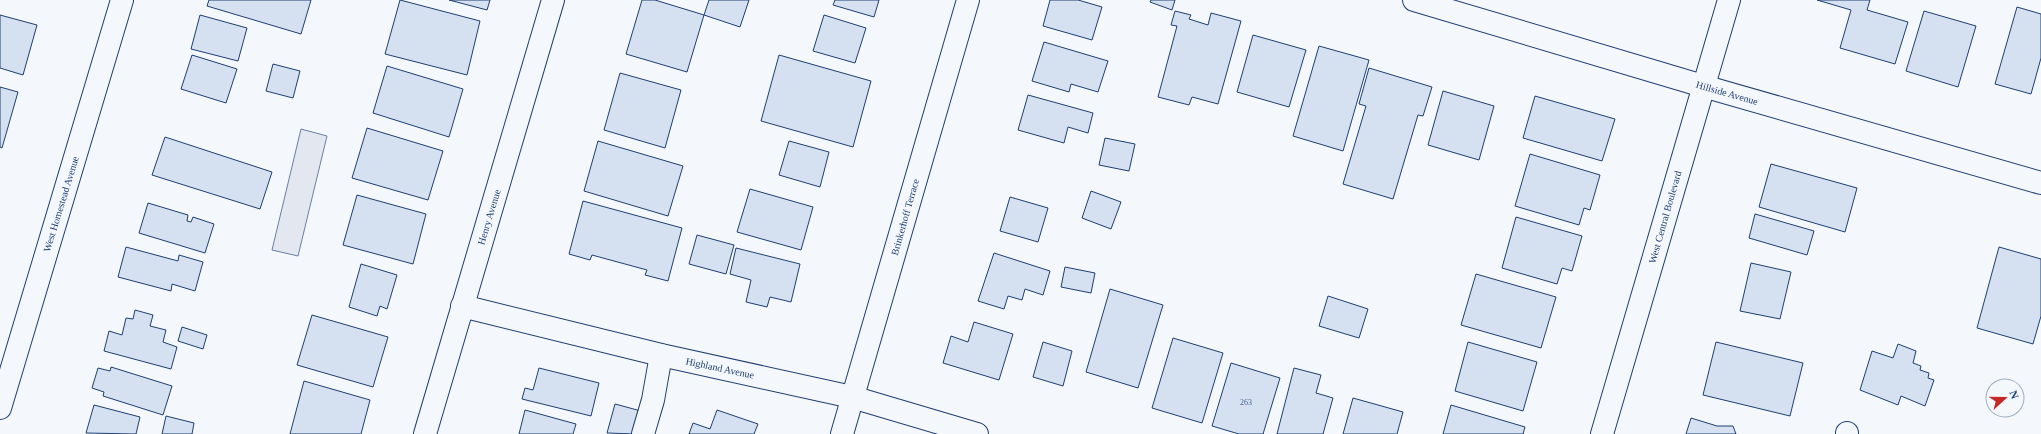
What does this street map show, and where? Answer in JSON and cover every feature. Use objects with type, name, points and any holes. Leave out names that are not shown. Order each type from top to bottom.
[{"type":"street","name":"West Homestead Avenue","points":[[0,408],[122,0]]},
{"type":"street","name":"Henry Avenue","points":[[425,434],[553,0]]},
{"type":"street","name":"Brinkerhoff Terrace","points":[[842,434],[968,0]]},
{"type":"street","name":"Hillside Avenue","points":[[1414,0],[1703,86],[2041,183]]},
{"type":"street","name":"West Central Boulevard","points":[[1602,434],[1729,0]]},
{"type":"street","name":"Highland Avenue","points":[[462,306],[661,355],[852,397],[977,434]]},
{"type":"street","points":[[643,434],[653,400],[661,355]]},
{"type":"shaded area","points":[[301,129],[327,136],[298,256],[272,250]]},
{"type":"building","points":[[209,0],[311,0],[301,34],[207,6]]},
{"type":"building","points":[[400,0],[480,21],[467,75],[385,54]]},
{"type":"building","points":[[449,0],[490,0],[487,10]]},
{"type":"building","points":[[642,0],[655,0],[704,15],[687,72],[626,54]]},
{"type":"building","points":[[709,0],[749,0],[740,27],[704,15]]},
{"type":"building","points":[[835,0],[879,0],[874,17],[833,5]]},
{"type":"building","points":[[1050,0],[1078,0],[1102,7],[1092,40],[1043,26]]},
{"type":"building","points":[[1151,0],[1175,0],[1172,10],[1150,2]]},
{"type":"building","points":[[1817,0],[1870,0],[1867,10],[1908,22],[1895,64],[1840,48],[1851,10]]},
{"type":"building","points":[[2017,7],[2041,14],[2041,58],[2031,94],[1995,84]]},
{"type":"building","points":[[1175,11],[1191,15],[1189,19],[1208,25],[1211,13],[1241,21],[1218,104],[1192,97],[1189,105],[1158,97],[1177,26],[1171,25]]},
{"type":"building","points":[[1924,11],[1976,26],[1958,87],[1906,71]]},
{"type":"building","points":[[0,15],[37,25],[23,75],[0,68]]},
{"type":"building","points":[[200,15],[247,28],[238,61],[191,49]]},
{"type":"building","points":[[824,15],[866,28],[855,63],[813,51]]},
{"type":"building","points":[[1253,35],[1306,50],[1289,107],[1237,92]]},
{"type":"building","points":[[1044,42],[1108,61],[1098,92],[1071,84],[1069,92],[1032,81]]},
{"type":"building","points":[[1319,46],[1369,60],[1343,151],[1293,136]]},
{"type":"building","points":[[192,55],[237,69],[226,103],[181,89]]},
{"type":"building","points":[[779,55],[871,81],[853,147],[761,121]]},
{"type":"building","points":[[273,64],[300,71],[293,98],[266,91]]},
{"type":"building","points":[[387,66],[463,89],[449,137],[373,113]]},
{"type":"building","points":[[1369,68],[1432,87],[1423,116],[1418,115],[1393,199],[1343,184],[1366,106],[1359,104]]},
{"type":"building","points":[[620,73],[681,90],[665,148],[604,130]]},
{"type":"building","points":[[0,87],[18,92],[2,148],[0,147]]},
{"type":"building","points":[[1443,91],[1494,106],[1479,160],[1428,145]]},
{"type":"building","points":[[1028,95],[1093,113],[1088,133],[1068,127],[1064,143],[1018,130]]},
{"type":"building","points":[[1535,96],[1615,119],[1602,161],[1523,138]]},
{"type":"building","points":[[367,128],[443,151],[428,200],[352,178]]},
{"type":"building","points":[[165,137],[272,172],[260,209],[152,175]]},
{"type":"building","points":[[1105,138],[1135,144],[1129,171],[1099,165]]},
{"type":"building","points":[[598,141],[683,166],[668,216],[584,191]]},
{"type":"building","points":[[789,141],[829,152],[820,187],[779,175]]},
{"type":"building","points":[[1530,154],[1600,175],[1590,210],[1584,208],[1579,225],[1515,206]]},
{"type":"building","points":[[1771,164],[1857,188],[1845,232],[1759,207]]},
{"type":"building","points":[[750,189],[813,207],[801,250],[737,232]]},
{"type":"building","points":[[1091,191],[1121,202],[1111,229],[1082,218]]},
{"type":"building","points":[[357,195],[426,214],[413,264],[343,245]]},
{"type":"building","points":[[1010,197],[1048,208],[1038,242],[1000,231]]},
{"type":"building","points":[[583,201],[682,228],[668,281],[645,275],[647,270],[592,255],[590,260],[569,254]]},
{"type":"building","points":[[148,203],[188,215],[187,221],[191,222],[193,217],[214,224],[205,253],[139,233]]},
{"type":"building","points":[[1755,214],[1814,231],[1807,255],[1749,238]]},
{"type":"building","points":[[1516,217],[1582,236],[1572,271],[1562,268],[1557,284],[1502,268]]},
{"type":"building","points":[[697,235],[734,245],[726,274],[689,264]]},
{"type":"building","points":[[126,247],[178,261],[179,255],[203,262],[195,291],[172,284],[171,291],[118,277]]},
{"type":"building","points":[[1999,247],[2041,259],[2041,316],[2033,344],[1977,328]]},
{"type":"building","points":[[736,248],[800,264],[791,302],[770,297],[767,307],[746,302],[751,280],[730,274]]},
{"type":"building","points":[[994,253],[1050,271],[1043,295],[1025,289],[1022,300],[1008,296],[1004,309],[978,301]]},
{"type":"building","points":[[1751,263],[1791,272],[1780,319],[1740,311]]},
{"type":"building","points":[[361,264],[397,275],[387,309],[380,306],[377,316],[349,307]]},
{"type":"building","points":[[1065,267],[1095,273],[1091,293],[1061,287]]},
{"type":"building","points":[[1476,274],[1556,297],[1541,348],[1461,325]]},
{"type":"building","points":[[1110,289],[1163,305],[1138,388],[1086,372]]},
{"type":"building","points":[[1328,296],[1368,309],[1359,338],[1319,326]]},
{"type":"building","points":[[135,310],[153,315],[150,326],[166,330],[163,342],[177,347],[171,369],[104,351],[109,331],[122,335],[126,318],[133,319]]},
{"type":"building","points":[[312,315],[388,337],[373,387],[297,365]]},
{"type":"building","points":[[974,322],[1013,334],[999,380],[943,363],[951,336],[968,342]]},
{"type":"building","points":[[182,327],[207,335],[203,349],[178,341]]},
{"type":"building","points":[[1173,338],[1223,353],[1202,423],[1152,408]]},
{"type":"building","points":[[1043,342],[1072,351],[1063,386],[1033,377]]},
{"type":"building","points":[[1468,342],[1537,362],[1523,411],[1455,391]]},
{"type":"building","points":[[1716,342],[1803,363],[1790,416],[1703,395]]},
{"type":"building","points":[[1898,344],[1916,351],[1913,363],[1921,366],[1920,370],[1929,373],[1928,378],[1934,380],[1925,406],[1901,396],[1898,405],[1860,390],[1872,351],[1893,358]]},
{"type":"building","points":[[1231,363],[1280,378],[1263,434],[1239,434],[1212,426]]},
{"type":"building","points":[[111,367],[172,386],[163,415],[103,396],[104,392],[92,388],[98,368],[110,371]]},
{"type":"building","points":[[539,368],[599,383],[591,416],[522,399],[525,388],[533,390]]},
{"type":"building","points":[[1294,368],[1321,375],[1316,393],[1333,398],[1323,434],[1277,434]]},
{"type":"building","points":[[304,381],[370,400],[361,434],[290,434]]},
{"type":"building","points":[[1353,398],[1403,412],[1397,434],[1343,434]]},
{"type":"building","points":[[615,404],[641,411],[635,434],[607,433]]},
{"type":"building","points":[[94,405],[140,417],[136,434],[86,433]]},
{"type":"building","points":[[1451,405],[1525,427],[1523,434],[1443,434]]},
{"type":"building","points":[[525,410],[576,424],[573,434],[519,434]]},
{"type":"building","points":[[717,410],[758,424],[754,434],[689,434],[693,423],[710,429]]},
{"type":"building","points":[[166,416],[194,423],[192,434],[162,434]]},
{"type":"building","points":[[1691,418],[1717,426],[1733,426],[1736,434],[1686,434]]}]
